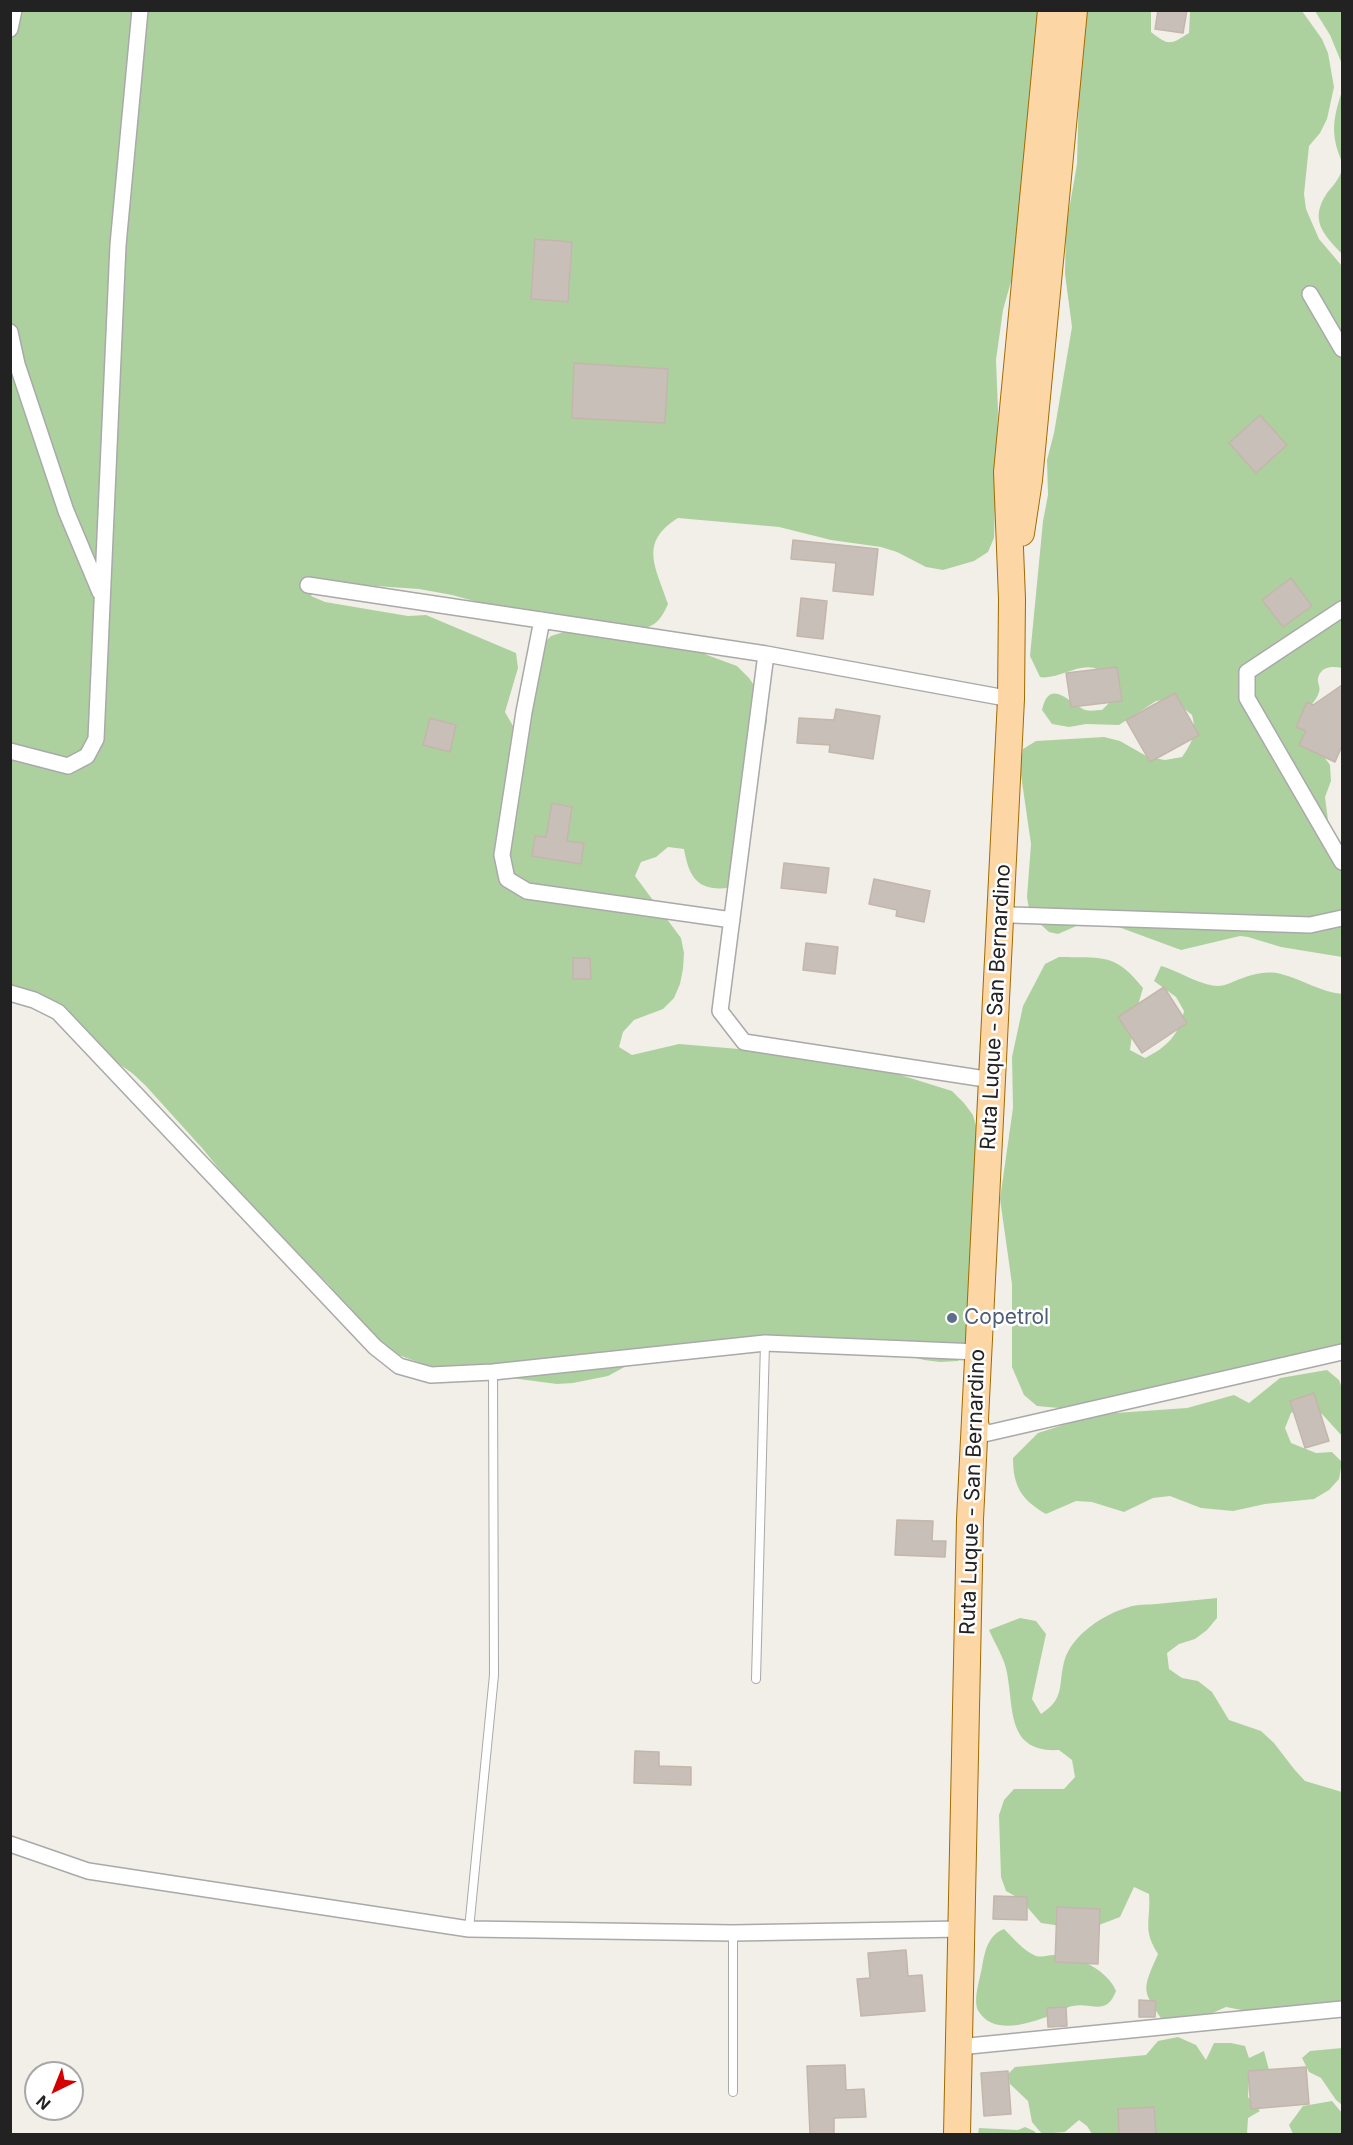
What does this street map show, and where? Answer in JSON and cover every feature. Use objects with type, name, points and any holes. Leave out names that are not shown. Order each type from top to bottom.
[{"type":"main road","points":[[1012,599],[1007,472],[1051,10]]},
{"type":"main road","points":[[1012,599],[1029,480],[1074,10]]},
{"type":"main road","name":"Ruta Luque - San Bernardino","points":[[957,2134],[970,1519],[1011,699],[1012,599]]},
{"type":"street","points":[[10,29],[14,10]]},
{"type":"street","points":[[10,751],[68,766],[87,756],[96,739],[118,246],[140,10]]},
{"type":"street","points":[[1310,294],[1342,349]]},
{"type":"street","points":[[10,332],[17,364],[66,511],[102,596]]},
{"type":"street","points":[[308,585],[766,654],[1011,699]]},
{"type":"street","points":[[1342,609],[1247,672],[1247,698],[1342,862]]},
{"type":"street","points":[[542,620],[524,712],[502,855],[507,879],[527,891],[732,920]]},
{"type":"street","points":[[766,654],[720,1011],[744,1042],[992,1080]]},
{"type":"street","points":[[1001,909],[1012,915],[1310,925],[1342,918]]},
{"type":"street","points":[[10,993],[34,999],[58,1012],[375,1347],[399,1366],[431,1375],[493,1372],[765,1343],[978,1352]]},
{"type":"street","points":[[975,1407],[984,1434],[1342,1352]]},
{"type":"street","points":[[10,1844],[88,1871],[469,1929],[733,1933],[961,1929]]},
{"type":"street","points":[[958,2050],[969,2046],[1342,2009]]},
{"type":"lane","points":[[756,1679],[765,1343]]},
{"type":"lane","points":[[469,1929],[494,1675],[493,1372]]},
{"type":"lane","points":[[733,1933],[733,2092]]},
{"type":"green space","points":[[10,11],[1044,11],[1031,184],[1012,278],[1003,310],[996,360],[998,410],[994,538],[988,552],[974,561],[943,570],[926,567],[897,552],[881,547],[831,540],[779,527],[678,518],[666,527],[654,546],[655,567],[668,604],[655,624],[632,631],[518,613],[452,595],[419,589],[317,582],[311,596],[325,602],[408,616],[426,615],[516,653],[518,668],[505,712],[513,726],[529,696],[539,648],[551,636],[567,631],[681,639],[707,655],[737,666],[749,678],[766,705],[767,721],[761,753],[745,798],[750,827],[747,862],[740,876],[728,888],[717,888],[709,887],[696,880],[689,867],[684,849],[668,847],[656,857],[641,862],[635,876],[681,938],[684,953],[683,969],[674,998],[663,1009],[634,1020],[623,1032],[619,1047],[632,1055],[679,1044],[763,1051],[891,1072],[952,1091],[973,1115],[977,1130],[966,1347],[958,1361],[924,1360],[851,1341],[650,1353],[608,1376],[557,1384],[434,1368],[385,1350],[360,1326],[329,1285],[254,1212],[202,1148],[145,1085],[132,1073],[78,1036],[54,1013],[11,997]]},
{"type":"green space","points":[[1075,11],[1151,11],[1151,32],[1166,42],[1173,42],[1189,33],[1190,11],[1302,11],[1322,39],[1328,53],[1334,87],[1327,119],[1320,133],[1309,146],[1304,194],[1306,209],[1319,239],[1342,266],[1342,668],[1331,667],[1322,671],[1318,678],[1320,688],[1318,695],[1308,709],[1311,739],[1330,765],[1331,781],[1325,797],[1329,828],[1342,856],[1342,957],[1281,947],[1240,936],[1181,950],[1105,922],[1088,921],[1058,934],[1049,932],[1030,915],[1027,897],[1031,844],[1020,768],[1023,749],[1036,741],[1104,737],[1120,741],[1148,757],[1165,760],[1182,757],[1194,733],[1192,715],[1172,699],[1156,701],[1119,725],[1086,724],[1069,727],[1052,724],[1042,710],[1049,695],[1060,694],[1085,710],[1102,710],[1113,699],[1108,674],[1096,668],[1087,667],[1054,676],[1040,677],[1030,656],[1043,521],[1048,495],[1047,460],[1054,433],[1072,327],[1065,274],[1066,227],[1077,164],[1080,51]]},
{"type":"green space","points":[[1315,11],[1342,11],[1342,64],[1330,35]]},
{"type":"green space","points":[[1342,91],[1342,162],[1334,135],[1334,126]]},
{"type":"green space","points":[[1342,169],[1342,254],[1324,233],[1319,211]]},
{"type":"green space","points":[[1059,957],[1106,959],[1124,968],[1133,976],[1143,988],[1134,1019],[1130,1050],[1145,1058],[1166,1045],[1171,1039],[1179,1027],[1184,1011],[1176,997],[1154,981],[1161,966],[1211,985],[1225,985],[1258,974],[1275,973],[1289,976],[1326,991],[1342,994],[1342,1349],[1197,1377],[1135,1397],[1070,1409],[1037,1406],[1024,1395],[1012,1367],[1012,1284],[1000,1199],[1013,1108],[1012,1057],[1023,1006],[1045,964]]},
{"type":"green space","points":[[1327,1370],[1339,1380],[1342,1388],[1342,1436],[1322,1414],[1307,1405],[1291,1413],[1285,1428],[1291,1443],[1316,1453],[1332,1452],[1342,1462],[1339,1479],[1329,1490],[1314,1499],[1265,1504],[1233,1511],[1201,1508],[1170,1496],[1153,1498],[1124,1512],[1092,1502],[1076,1501],[1046,1514],[1025,1498],[1017,1485],[1013,1458],[1038,1433],[1101,1414],[1187,1408],[1234,1395],[1249,1403],[1280,1378]]},
{"type":"green space","points":[[1217,1598],[1217,1618],[1195,1639],[1179,1644],[1167,1653],[1169,1669],[1182,1678],[1198,1681],[1212,1692],[1229,1720],[1261,1731],[1274,1743],[1305,1781],[1342,1792],[1342,2002],[1306,2017],[1273,2016],[1226,2007],[1181,2027],[1165,2024],[1146,1990],[1158,1954],[1150,1938],[1148,1925],[1149,1894],[1134,1887],[1120,1917],[1091,1928],[1075,1928],[1041,1923],[1020,1899],[1006,1891],[1001,1877],[999,1815],[1004,1800],[1014,1789],[1064,1789],[1075,1777],[1072,1760],[1059,1750],[1042,1749],[1030,1744],[1022,1737],[1013,1714],[1006,1668],[989,1630],[1020,1618],[1036,1621],[1046,1634],[1032,1699],[1041,1714],[1054,1703],[1057,1697],[1068,1652],[1081,1635],[1099,1620],[1135,1605]]},
{"type":"green space","points":[[1004,1929],[1023,1948],[1036,1956],[1067,1956],[1100,1971],[1116,1991],[1112,1999],[1103,2006],[1070,2007],[1034,2021],[1013,2026],[994,2024],[986,2019],[977,2008],[978,1984],[988,1944],[994,1935]]},
{"type":"green space","points":[[1178,2037],[1196,2045],[1206,2060],[1214,2043],[1245,2046],[1249,2058],[1264,2051],[1269,2070],[1249,2073],[1248,2097],[1260,2111],[1248,2118],[1247,2134],[1153,2134],[1147,2107],[1119,2116],[1117,2134],[1092,2134],[1079,2120],[1065,2132],[1042,2134],[1032,2122],[1028,2101],[1010,2084],[1008,2074],[1015,2067],[1146,2055],[1158,2041]]},
{"type":"green space","points":[[1342,2048],[1342,2105],[1321,2078],[1309,2072],[1302,2058],[1310,2051]]},
{"type":"green space","points":[[1332,2101],[1342,2113],[1342,2134],[1293,2134],[1289,2125],[1303,2106]]},
{"type":"green space","points":[[1025,2127],[1037,2134],[978,2134],[979,2128],[1018,2130]]},
{"type":"building","points":[[1158,10],[1187,10],[1183,33],[1155,29]]},
{"type":"building","points":[[535,239],[572,242],[568,302],[531,299]]},
{"type":"building","points":[[574,363],[668,369],[665,423],[572,418]]},
{"type":"building","points":[[1260,415],[1287,445],[1256,473],[1229,443]]},
{"type":"building","points":[[793,540],[878,549],[873,595],[833,591],[836,563],[791,559]]},
{"type":"building","points":[[1291,578],[1312,606],[1283,627],[1262,600]]},
{"type":"building","points":[[801,598],[827,601],[823,639],[797,636]]},
{"type":"building","points":[[1117,667],[1122,701],[1071,707],[1066,673]]},
{"type":"building","points":[[1342,685],[1342,746],[1335,762],[1299,745],[1306,731],[1296,727],[1307,702],[1313,705]]},
{"type":"building","points":[[1175,693],[1199,735],[1150,762],[1126,720]]},
{"type":"building","points":[[836,709],[880,716],[873,759],[829,752],[830,745],[797,743],[799,718],[834,720]]},
{"type":"building","points":[[430,718],[456,725],[450,752],[423,745]]},
{"type":"building","points":[[552,803],[572,807],[567,841],[584,843],[581,864],[532,856],[535,836],[546,837]]},
{"type":"building","points":[[784,863],[829,868],[826,893],[781,888]]},
{"type":"building","points":[[874,879],[930,891],[924,922],[896,916],[897,910],[869,904]]},
{"type":"building","points":[[806,943],[838,947],[835,974],[803,970]]},
{"type":"building","points":[[573,958],[590,958],[591,979],[573,979]]},
{"type":"building","points":[[1164,987],[1187,1023],[1142,1053],[1118,1017]]},
{"type":"building","points":[[1314,1393],[1329,1441],[1305,1448],[1290,1401]]},
{"type":"building","points":[[897,1520],[933,1521],[932,1541],[946,1541],[945,1557],[895,1555]]},
{"type":"building","points":[[635,1751],[659,1752],[659,1766],[691,1767],[691,1785],[634,1783]]},
{"type":"building","points":[[994,1896],[1027,1897],[1027,1920],[993,1919]]},
{"type":"building","points":[[1057,1907],[1100,1909],[1098,1964],[1055,1962]]},
{"type":"building","points":[[906,1950],[908,1976],[922,1975],[925,2011],[861,2016],[857,1979],[870,1978],[868,1953]]},
{"type":"building","points":[[1139,2000],[1156,2001],[1155,2017],[1139,2017]]},
{"type":"building","points":[[1066,2007],[1067,2026],[1048,2027],[1047,2008]]},
{"type":"building","points":[[845,2065],[846,2090],[864,2089],[866,2117],[834,2118],[834,2134],[810,2134],[807,2066]]},
{"type":"building","points":[[1306,2067],[1309,2104],[1251,2109],[1248,2071]]},
{"type":"building","points":[[1008,2071],[1011,2114],[984,2116],[981,2073]]},
{"type":"building","points":[[1154,2107],[1156,2134],[1119,2134],[1118,2109]]},
{"type":"place","name":"Copetrol","points":[[952,1318]]}]
